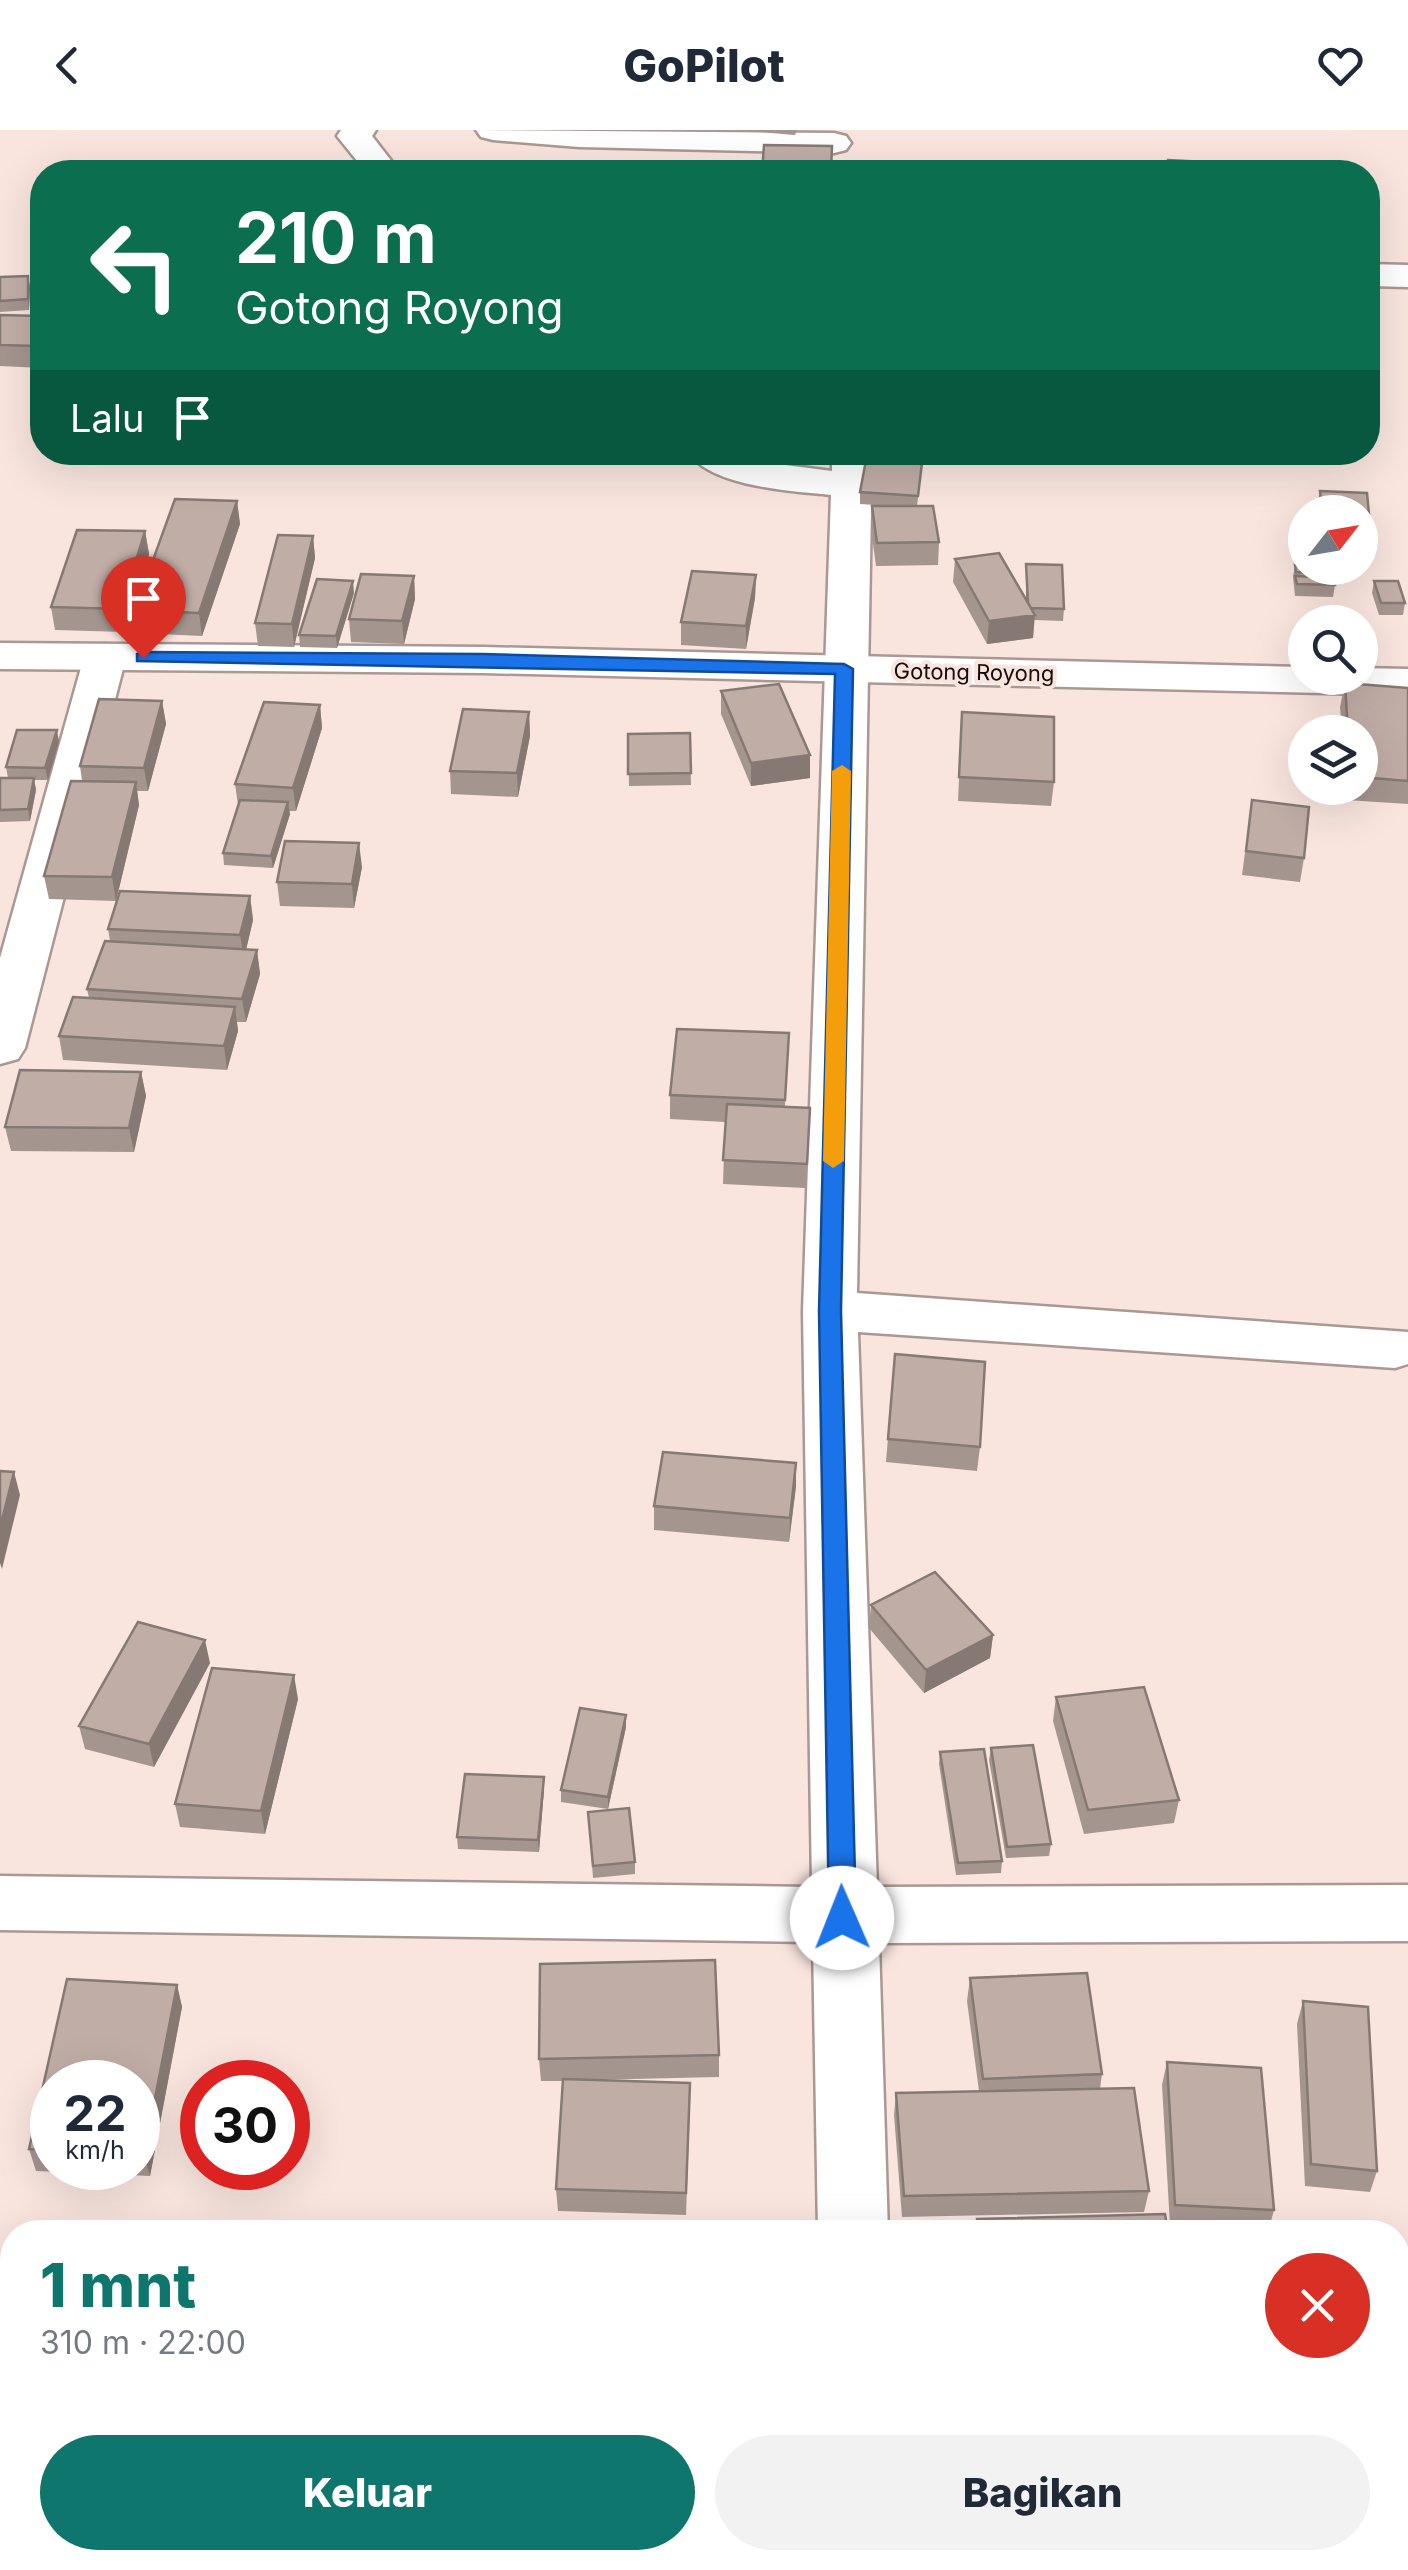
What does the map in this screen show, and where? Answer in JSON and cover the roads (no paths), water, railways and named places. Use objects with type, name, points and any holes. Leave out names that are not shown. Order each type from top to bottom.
[{"type":"street","points":[[359,130],[354,136],[373,160]]},
{"type":"street","points":[[494,130],[834,149]]},
{"type":"street","points":[[1380,275],[1408,276]]},
{"type":"street","points":[[729,465],[762,473],[853,469],[844,669],[830,1311],[842,1918],[853,2220]]},
{"type":"street","name":"Gotong Royong","points":[[0,656],[483,660],[1408,682]]},
{"type":"street","points":[[0,1048],[105,658]]},
{"type":"street","points":[[830,1311],[1395,1348]]},
{"type":"street","points":[[0,1902],[348,1913],[842,1918],[1408,1913]]}]
